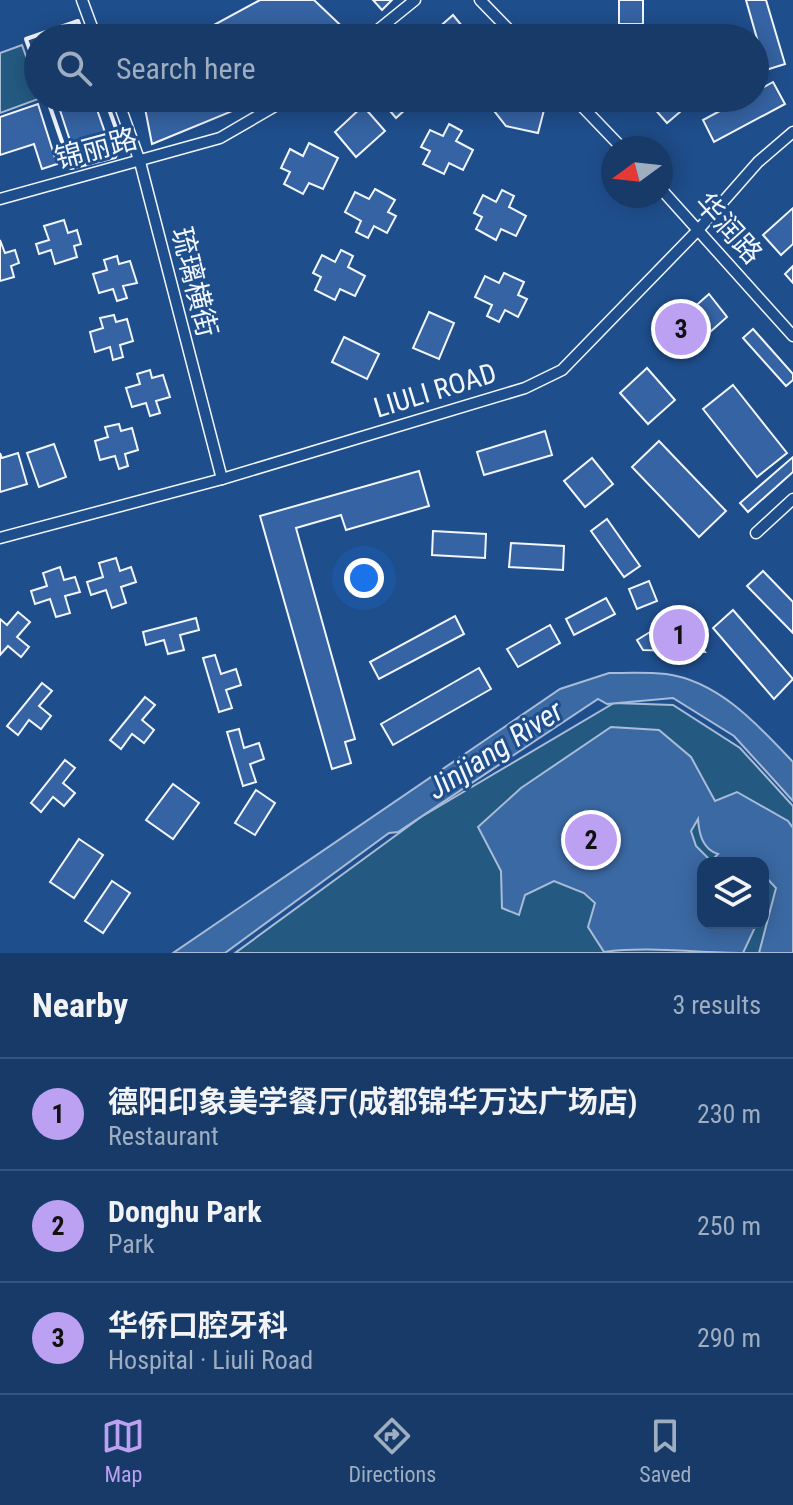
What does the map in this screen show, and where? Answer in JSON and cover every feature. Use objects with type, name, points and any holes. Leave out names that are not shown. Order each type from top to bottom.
[{"type":"street","points":[[82,0],[91,24]]},
{"type":"street","points":[[385,24],[415,0]]},
{"type":"street","points":[[480,0],[503,24]]},
{"type":"street","name":"琉璃横街","points":[[122,112],[140,162],[222,479]]},
{"type":"street","name":"锦丽路","points":[[0,199],[220,138],[265,112]]},
{"type":"street","points":[[587,112],[610,136]]},
{"type":"street","name":"LIULI ROAD","points":[[0,538],[222,479],[525,388],[562,370],[699,229],[758,162],[793,132]]},
{"type":"street","name":"华润路","points":[[673,202],[793,336]]},
{"type":"street","points":[[756,533],[793,499]]},
{"type":"shaded area","points":[[22,45],[24,51],[24,104],[0,113],[0,53]]},
{"type":"shaded area","points":[[614,703],[673,705],[740,748],[793,806],[793,953],[235,953],[421,817]]},
{"type":"water","name":"Jinjiang River","points":[[609,673],[666,674],[685,678],[721,695],[752,720],[793,762],[793,801],[734,736],[673,698],[607,704],[598,699],[398,832],[389,833],[225,953],[173,953],[560,689]]},
{"type":"water","points":[[611,727],[659,730],[691,757],[715,801],[737,792],[788,821],[793,828],[793,953],[759,953],[765,929],[769,929],[776,888],[769,880],[769,857],[715,857],[718,854],[705,844],[698,819],[691,831],[696,846],[707,857],[697,857],[697,929],[754,929],[743,953],[604,952],[588,927],[595,903],[584,893],[554,881],[525,895],[519,915],[502,908],[501,871],[478,827],[521,788]]},
{"type":"building","points":[[260,0],[314,0],[339,24],[216,24]]},
{"type":"building","points":[[373,0],[392,0],[382,10]]},
{"type":"building","points":[[619,0],[643,0],[643,24],[619,24]]},
{"type":"building","points":[[746,0],[766,0],[785,64],[769,69],[769,24],[753,24]]},
{"type":"building","points":[[453,15],[460,24],[443,24]]},
{"type":"building","points":[[773,82],[785,104],[714,142],[703,120],[718,112],[769,112],[769,84]]},
{"type":"building","points":[[24,109],[24,112],[41,112],[57,164],[42,169],[34,144],[0,155],[0,117]]},
{"type":"building","points":[[61,112],[98,112],[110,147],[76,159]]},
{"type":"building","points":[[146,112],[230,112],[152,144]]},
{"type":"building","points":[[357,112],[368,112],[385,131],[356,157],[335,132]]},
{"type":"building","points":[[495,112],[543,112],[538,133],[506,126]]},
{"type":"building","points":[[657,112],[680,112],[667,123]]},
{"type":"building","points":[[449,124],[462,131],[456,141],[473,150],[463,170],[449,163],[444,174],[423,164],[430,151],[421,147],[430,130],[443,136]]},
{"type":"building","points":[[309,143],[338,158],[323,189],[309,183],[303,194],[284,184],[290,172],[281,168],[290,149],[303,156]]},
{"type":"building","points":[[375,189],[395,200],[388,212],[396,216],[387,233],[374,226],[368,238],[356,232],[361,221],[345,212],[355,192],[369,199]]},
{"type":"building","points":[[502,190],[514,196],[509,207],[526,216],[516,236],[501,229],[496,240],[476,229],[482,217],[474,213],[483,195],[496,202]]},
{"type":"building","points":[[793,208],[793,244],[781,255],[763,235]]},
{"type":"building","points":[[64,220],[68,233],[77,230],[81,244],[74,246],[77,257],[55,264],[51,250],[39,254],[36,244],[49,240],[44,226]]},
{"type":"building","points":[[0,240],[5,253],[15,250],[19,263],[11,266],[14,277],[0,281]]},
{"type":"building","points":[[341,250],[353,256],[348,267],[365,276],[355,296],[340,289],[335,300],[315,290],[321,277],[313,273],[322,255],[335,262]]},
{"type":"building","points":[[117,256],[119,264],[130,261],[137,283],[123,286],[127,298],[117,301],[113,289],[99,293],[93,274],[107,270],[104,260]]},
{"type":"building","points":[[793,266],[793,283],[785,274]]},
{"type":"building","points":[[504,273],[524,282],[518,295],[527,299],[518,317],[505,310],[499,322],[487,316],[492,305],[475,297],[485,276],[499,283]]},
{"type":"building","points":[[709,294],[727,317],[682,357],[664,334]]},
{"type":"building","points":[[429,312],[454,323],[439,359],[413,348]]},
{"type":"building","points":[[114,315],[116,322],[127,319],[133,341],[120,345],[123,357],[113,360],[110,347],[95,352],[90,332],[103,328],[100,318]]},
{"type":"building","points":[[753,329],[793,374],[793,380],[786,386],[743,338]]},
{"type":"building","points":[[344,337],[379,354],[367,379],[332,362]]},
{"type":"building","points":[[647,368],[675,400],[648,424],[620,393]]},
{"type":"building","points":[[150,370],[152,378],[163,375],[170,397],[156,401],[160,413],[150,416],[146,403],[132,407],[126,388],[140,384],[137,374]]},
{"type":"building","points":[[733,385],[787,453],[757,477],[703,409]]},
{"type":"building","points":[[119,424],[121,431],[132,428],[138,450],[125,454],[128,466],[119,469],[115,456],[100,460],[95,441],[108,437],[105,427]]},
{"type":"building","points":[[545,431],[552,455],[484,475],[477,452]]},
{"type":"building","points":[[659,441],[726,511],[699,537],[632,467]]},
{"type":"building","points":[[54,444],[66,477],[39,487],[27,453]]},
{"type":"building","points":[[0,453],[2,458],[18,453],[27,484],[0,492]]},
{"type":"building","points":[[793,457],[793,472],[748,512],[740,503]]},
{"type":"building","points":[[592,458],[613,484],[585,507],[564,481]]},
{"type":"building","points":[[419,471],[429,506],[346,530],[341,515],[296,528],[355,739],[345,742],[351,763],[332,769],[260,516]]},
{"type":"building","points":[[607,519],[640,566],[624,577],[591,531]]},
{"type":"building","points":[[433,531],[486,534],[485,558],[432,555]]},
{"type":"building","points":[[511,543],[564,546],[563,570],[509,567]]},
{"type":"building","points":[[116,558],[120,571],[131,567],[136,582],[121,587],[126,603],[112,608],[106,590],[91,595],[87,582],[103,577],[99,563]]},
{"type":"building","points":[[60,567],[64,580],[75,577],[80,592],[65,596],[70,613],[56,617],[50,599],[35,604],[31,591],[47,586],[43,573]]},
{"type":"building","points":[[763,571],[793,602],[793,633],[747,586]]},
{"type":"building","points":[[649,581],[657,601],[637,609],[629,589]]},
{"type":"building","points":[[606,598],[615,614],[574,635],[566,619]]},
{"type":"building","points":[[733,610],[793,679],[774,699],[713,628]]},
{"type":"building","points":[[18,612],[30,622],[17,637],[29,647],[21,657],[8,646],[0,655],[0,619],[7,625]]},
{"type":"building","points":[[681,613],[705,652],[643,650],[637,640]]},
{"type":"building","points":[[455,616],[464,634],[379,679],[370,662]]},
{"type":"building","points":[[196,618],[199,630],[180,635],[184,650],[168,654],[164,640],[146,645],[143,632]]},
{"type":"building","points":[[550,625],[560,643],[518,667],[507,649]]},
{"type":"building","points":[[215,655],[221,674],[236,669],[241,685],[226,690],[232,708],[219,712],[203,658]]},
{"type":"building","points":[[479,668],[491,689],[393,745],[381,724]]},
{"type":"building","points":[[42,683],[52,691],[39,706],[51,716],[41,729],[29,720],[18,735],[7,726]]},
{"type":"building","points":[[145,697],[155,705],[142,720],[154,730],[144,743],[132,734],[121,749],[110,740]]},
{"type":"building","points":[[239,729],[244,748],[259,743],[264,759],[250,764],[256,782],[243,786],[227,732]]},
{"type":"building","points":[[65,760],[75,768],[63,783],[75,793],[64,806],[53,797],[41,812],[31,803]]},
{"type":"building","points":[[173,784],[199,803],[173,839],[146,820]]},
{"type":"building","points":[[256,790],[275,803],[255,835],[235,823]]},
{"type":"building","points":[[79,839],[103,855],[74,898],[50,882]]},
{"type":"building","points":[[112,881],[130,893],[103,933],[85,921]]},
{"type":"wall","points":[[69,24],[78,21],[79,24]]},
{"type":"wall","points":[[52,112],[71,168],[115,157],[121,142],[110,112]]},
{"type":"place","name":"华侨口腔牙科","points":[[681,329]]},
{"type":"place","name":"德阳印象美学餐厅(成都锦华万达广场店)","points":[[679,635]]},
{"type":"place","name":"Donghu Park","points":[[591,840]]}]
